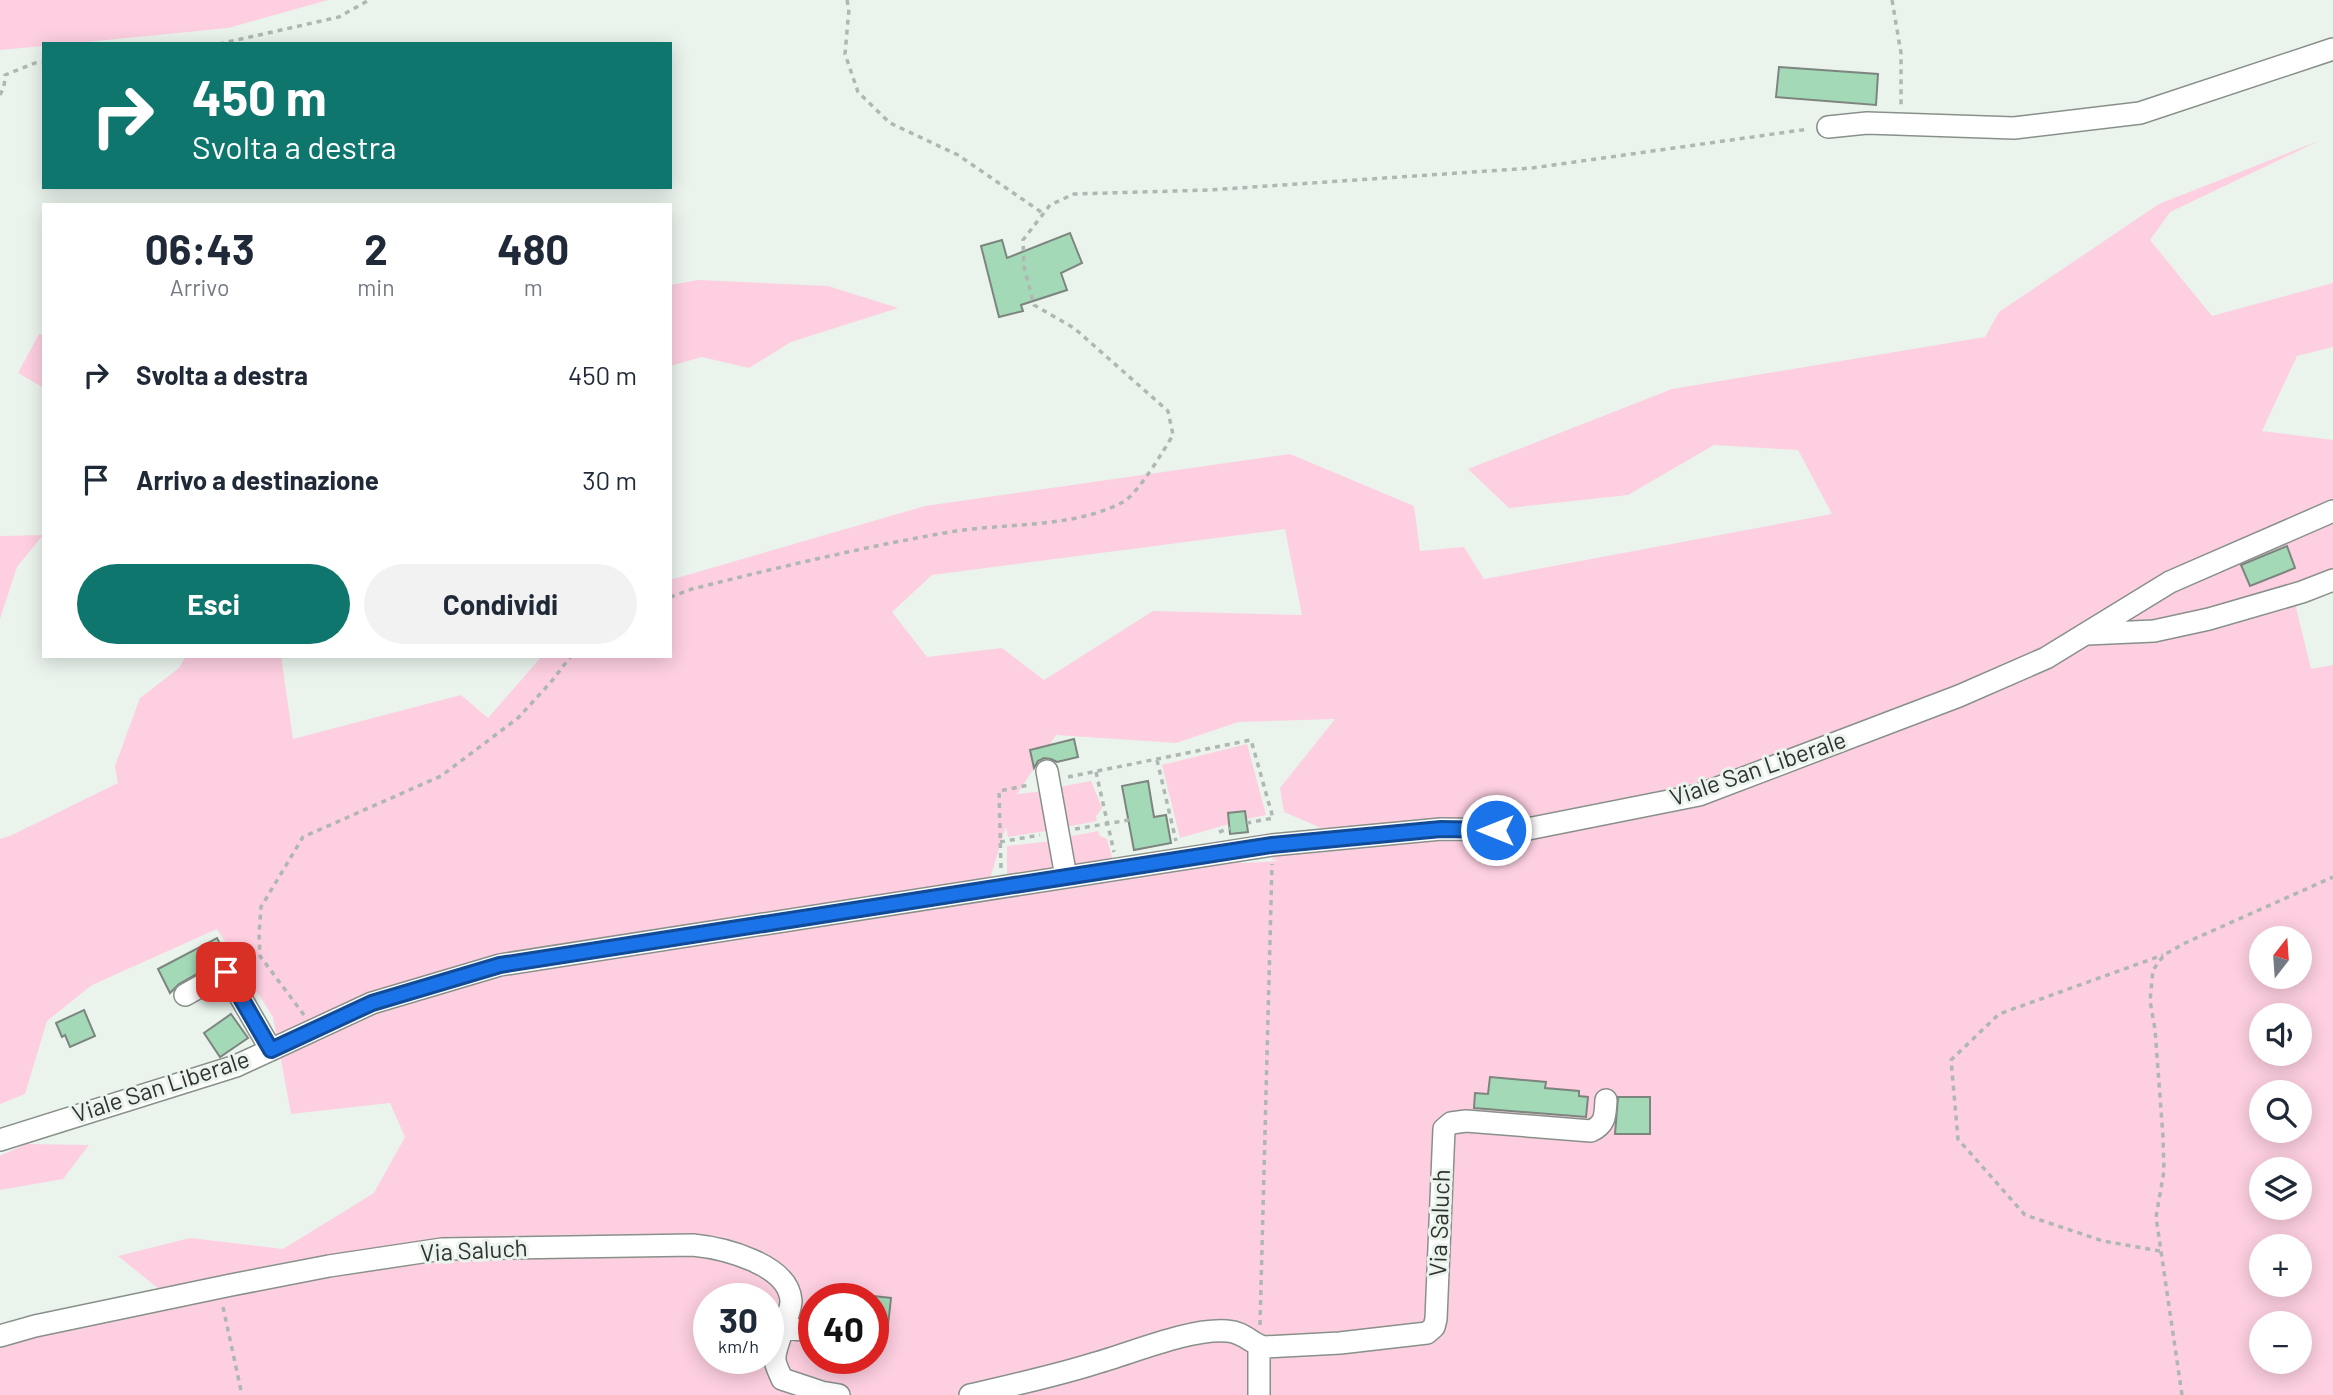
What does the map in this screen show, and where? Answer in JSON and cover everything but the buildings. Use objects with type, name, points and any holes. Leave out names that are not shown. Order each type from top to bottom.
[{"type":"street","points":[[1828,127],[1867,123],[2014,128],[2140,113],[2333,49]]},
{"type":"street","name":"Viale San Liberale","points":[[0,1140],[236,1066],[372,1003],[500,965],[1272,845],[1441,829],[1523,830],[1699,794],[1959,696],[2046,658],[2170,582],[2333,511]]},
{"type":"street","points":[[2085,634],[2154,631],[2302,592],[2333,580]]},
{"type":"street","points":[[1048,776],[1066,877]]},
{"type":"street","points":[[186,995],[226,972],[271,1050]]},
{"type":"street","name":"Via Saluch","points":[[970,1395],[1059,1374],[1198,1333],[1227,1331],[1248,1337],[1259,1346],[1340,1343],[1427,1333],[1434,1327],[1436,1318],[1444,1129],[1451,1123],[1466,1121],[1591,1131],[1600,1127],[1605,1119],[1606,1100]]},
{"type":"street","name":"Via Saluch","points":[[0,1336],[35,1326],[329,1266],[442,1249],[693,1245],[719,1248],[771,1269],[787,1283],[791,1302],[784,1325]]},
{"type":"street","points":[[1259,1346],[1259,1395]]},
{"type":"street","name":"Via Saluch","points":[[780,1374],[782,1379],[839,1395]]},
{"type":"path","points":[[228,42],[340,18],[369,0]]},
{"type":"path","points":[[847,0],[849,9],[845,54],[858,92],[890,122],[958,155],[1044,214]]},
{"type":"path","points":[[1892,0],[1901,53],[1901,124]]},
{"type":"path","points":[[0,95],[5,75],[42,62]]},
{"type":"path","points":[[672,596],[838,553],[959,531],[1071,520],[1125,502],[1157,461],[1173,435],[1168,411],[1074,328],[1034,305],[1024,267],[1023,240],[1050,205],[1074,194],[1209,190],[1532,168],[1828,127]]},
{"type":"path","points":[[315,1029],[260,956],[261,907],[303,837],[442,776],[518,718],[569,658]]},
{"type":"path","points":[[1001,874],[999,791],[1048,776],[1096,772],[1251,740],[1273,818],[1247,822]]},
{"type":"path","points":[[1157,759],[1177,846]]},
{"type":"path","points":[[1096,772],[1115,857]]},
{"type":"path","points":[[1217,832],[1230,828]]},
{"type":"path","points":[[1259,1346],[1272,845]]},
{"type":"path","points":[[2160,1251],[2103,1241],[2025,1216],[1958,1139],[1951,1060],[1999,1014],[2164,955],[2333,877]]},
{"type":"path","points":[[2164,955],[2153,970],[2150,1001],[2155,1028],[2164,1171],[2155,1217],[2182,1395]]},
{"type":"path","points":[[219,1288],[242,1395]]},
{"type":"shaded area","points":[[0,0],[328,0],[228,28],[86,42],[42,42],[42,46],[0,50]]},
{"type":"shaded area","points":[[2321,140],[2170,212],[2150,240],[2212,316],[2333,283],[2333,347],[2297,356],[2262,431],[2333,440],[2333,580],[2293,595],[2311,669],[2333,665],[2333,1395],[0,1395],[0,1331],[159,1289],[118,1256],[190,1238],[283,1249],[374,1193],[405,1137],[390,1103],[291,1114],[273,1017],[217,929],[92,985],[47,1021],[25,1094],[0,1104],[0,839],[118,783],[115,766],[140,698],[179,668],[185,658],[281,658],[293,739],[461,695],[488,718],[540,658],[672,658],[672,579],[925,506],[1290,454],[1414,506],[1420,551],[1464,547],[1484,579],[1832,514],[1798,450],[1714,445],[1628,495],[1509,508],[1468,469],[1672,389],[1985,337],[1999,312],[2159,204]],"holes":[[[1285,529],[1302,615],[1153,611],[1044,680],[1002,648],[927,657],[892,612],[932,575]],[[1335,719],[1280,788],[1284,812],[1342,837],[1272,845],[1272,859],[1279,861],[1242,863],[1226,852],[983,901],[1006,827],[1008,837],[1052,830],[1045,791],[1017,794],[1056,735],[1176,743],[1238,722]]]},
{"type":"shaded area","points":[[698,280],[828,286],[898,308],[791,342],[749,368],[702,357],[672,365],[672,285]]},
{"type":"shaded area","points":[[39,334],[42,335],[42,387],[18,373]]},
{"type":"shaded area","points":[[42,535],[17,567],[0,619],[0,536]]},
{"type":"shaded area","points":[[1247,744],[1266,815],[1246,819],[1245,811],[1228,813],[1229,824],[1180,838],[1162,765]]},
{"type":"shaded area","points":[[1091,781],[1102,808],[1096,816],[1097,821],[1066,827],[1059,787]]},
{"type":"shaded area","points":[[1098,831],[1100,836],[1107,839],[1113,861],[1077,867],[1073,863],[1067,837]]},
{"type":"shaded area","points":[[1051,841],[1057,864],[1054,873],[1007,878],[1007,846]]},
{"type":"shaded area","points":[[26,1144],[89,1145],[63,1179],[0,1190],[0,1156]]},
{"type":"route","points":[[226,972],[271,1050],[372,1003],[500,965],[1272,845],[1441,829],[1496,830]]}]
